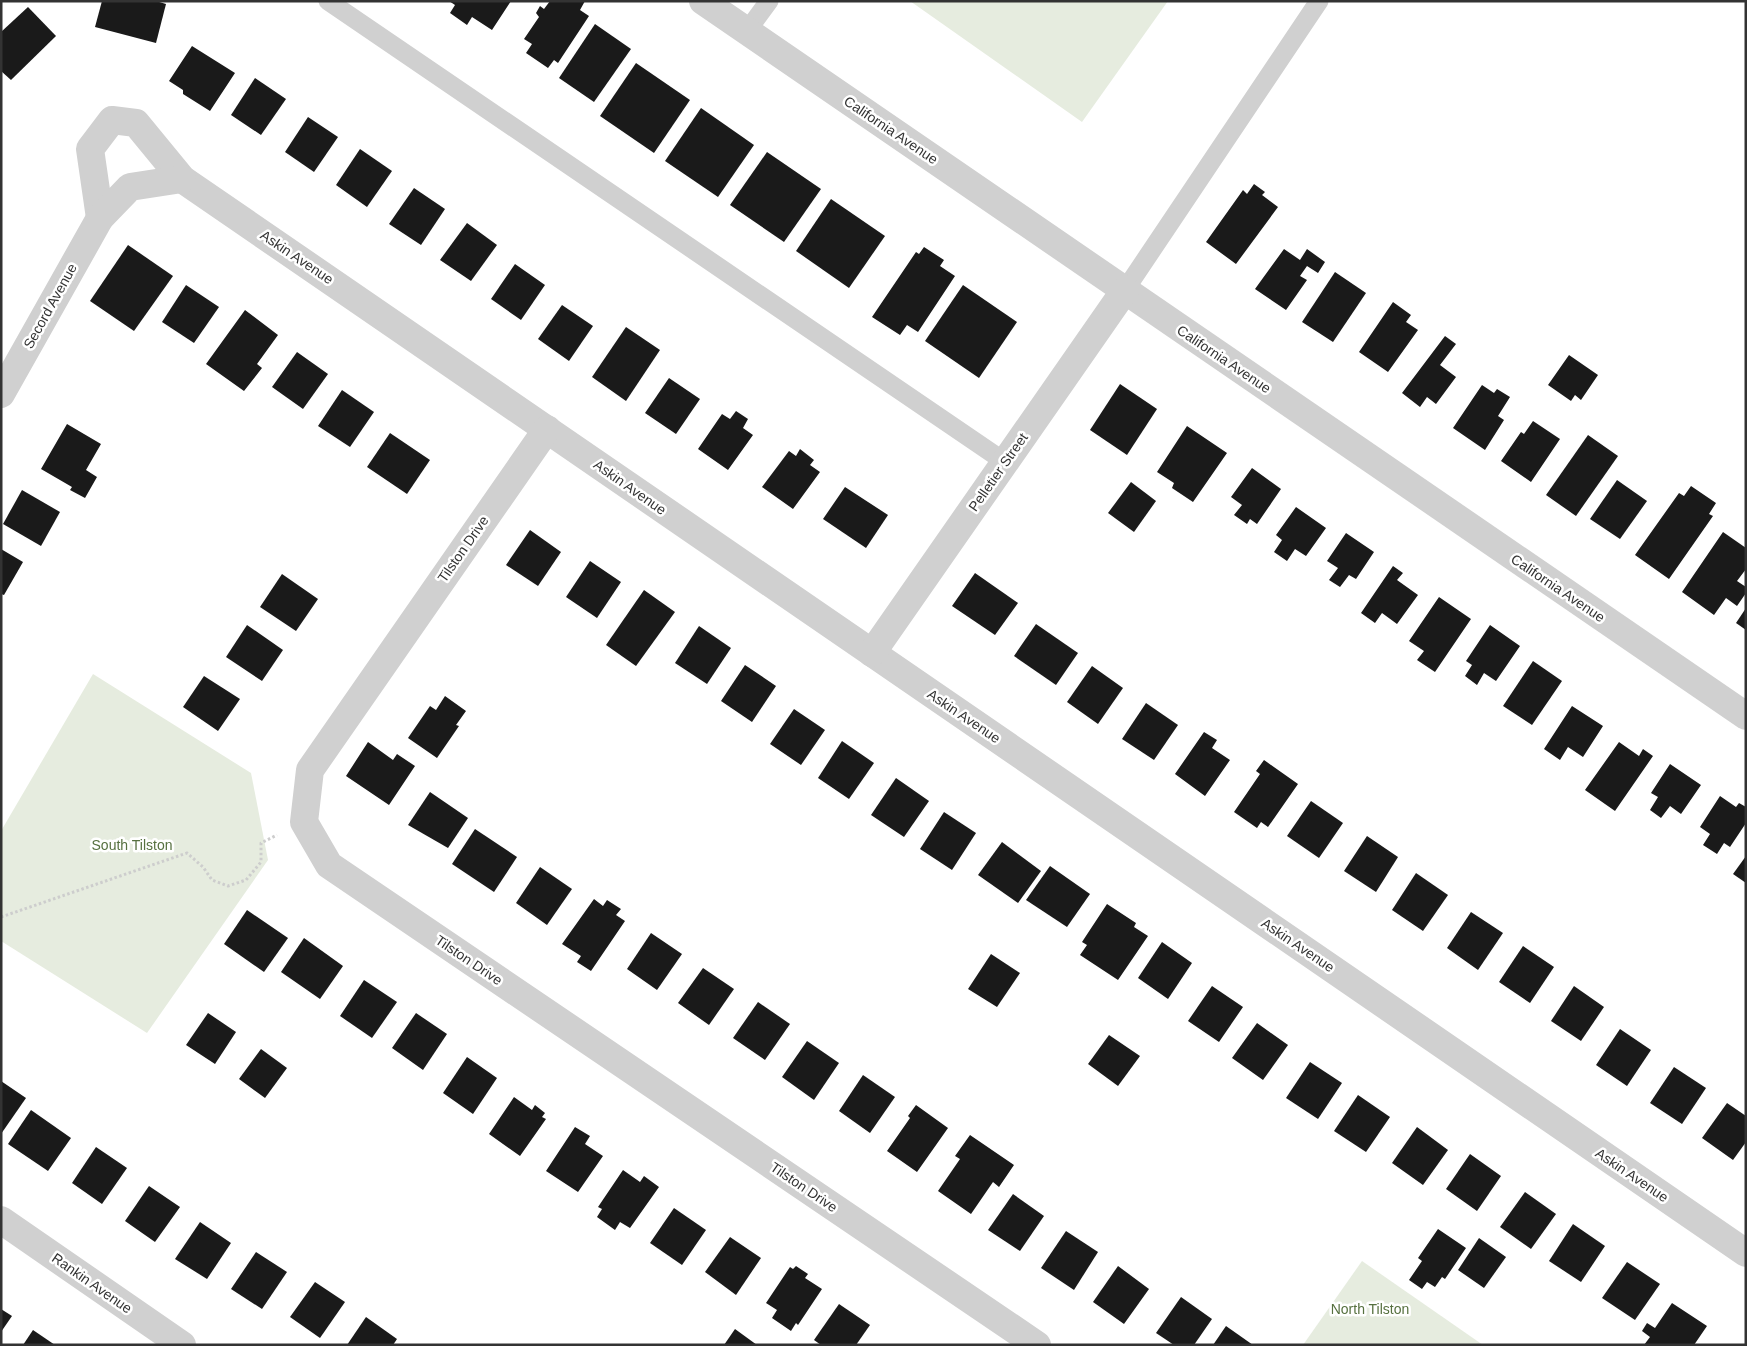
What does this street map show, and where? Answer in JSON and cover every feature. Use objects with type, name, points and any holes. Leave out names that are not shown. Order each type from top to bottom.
[{"type":"street","name":"California Avenue","points":[[703,1],[1746,716]]},
{"type":"street","points":[[100,218],[90,149],[112,120],[136,123],[182,179]]},
{"type":"street","name":"Secord Avenue","points":[[1,394],[100,218],[130,187],[182,179]]},
{"type":"street","name":"Askin Avenue","points":[[182,179],[1746,1253]]},
{"type":"street","name":"Pelletier Street","points":[[872,653],[1125,290]]},
{"type":"street","name":"Tilston Drive","points":[[547,430],[510,480],[310,770],[304,822],[329,865],[1037,1345]]},
{"type":"street","name":"Rankin Avenue","points":[[1,1220],[182,1345]]},
{"type":"lane","points":[[328,1],[1005,462]]},
{"type":"lane","points":[[747,32],[769,1]]},
{"type":"lane","points":[[1125,290],[1319,1]]},
{"type":"path","points":[[1,917],[188,853],[203,867],[212,880],[228,886],[246,880],[261,862],[261,843],[278,835]]},
{"type":"green space","points":[[910,1],[1168,1],[1082,122]]},
{"type":"green space","name":"South Tilston","points":[[93,674],[251,773],[268,860],[147,1033],[1,941],[1,831]]},
{"type":"green space","name":"North Tilston","points":[[1362,1261],[1483,1345],[1303,1345]]},
{"type":"building","points":[[102,1],[156,1],[166,4],[156,43],[95,27]]},
{"type":"building","points":[[449,1],[511,1],[492,30],[472,17],[467,25],[450,13],[455,5]]},
{"type":"building","points":[[550,1],[585,1],[580,10],[589,16],[558,63],[554,60],[548,68],[526,53],[532,44],[524,39],[539,17],[536,13],[540,6],[544,9]]},
{"type":"building","points":[[28,7],[56,36],[11,80],[1,71],[1,32]]},
{"type":"building","points":[[595,24],[631,49],[594,102],[559,78]]},
{"type":"building","points":[[192,46],[235,73],[210,111],[183,94],[183,90],[169,81]]},
{"type":"building","points":[[636,63],[690,100],[654,153],[600,116]]},
{"type":"building","points":[[255,78],[286,99],[261,135],[231,115]]},
{"type":"building","points":[[701,108],[754,145],[718,197],[665,161]]},
{"type":"building","points":[[308,117],[338,137],[314,172],[285,152]]},
{"type":"building","points":[[360,149],[392,171],[367,207],[336,185]]},
{"type":"building","points":[[767,152],[821,189],[784,242],[730,205]]},
{"type":"building","points":[[1254,184],[1265,192],[1262,195],[1278,207],[1236,264],[1206,242],[1243,190],[1247,194]]},
{"type":"building","points":[[414,188],[445,209],[421,245],[389,224]]},
{"type":"building","points":[[831,199],[885,236],[849,288],[796,251]]},
{"type":"building","points":[[467,223],[497,245],[471,281],[440,260]]},
{"type":"building","points":[[128,245],[173,276],[134,331],[90,301]]},
{"type":"building","points":[[924,247],[944,260],[940,266],[955,276],[918,332],[907,325],[900,335],[872,317],[916,252],[919,254]]},
{"type":"building","points":[[1284,249],[1300,260],[1307,249],[1325,262],[1318,273],[1307,266],[1300,276],[1307,280],[1286,310],[1255,289]]},
{"type":"building","points":[[515,264],[545,285],[521,320],[491,299]]},
{"type":"building","points":[[1335,272],[1366,293],[1333,342],[1302,322]]},
{"type":"building","points":[[186,285],[219,307],[194,343],[162,322]]},
{"type":"building","points":[[963,285],[1017,322],[979,378],[925,341]]},
{"type":"building","points":[[1393,302],[1411,315],[1406,322],[1418,330],[1388,372],[1359,352]]},
{"type":"building","points":[[562,305],[593,326],[569,361],[538,339]]},
{"type":"building","points":[[245,310],[278,335],[257,364],[262,368],[244,391],[206,364]]},
{"type":"building","points":[[626,327],[660,350],[626,401],[592,377]]},
{"type":"building","points":[[1445,336],[1456,344],[1440,365],[1456,377],[1436,404],[1427,397],[1420,407],[1402,393]]},
{"type":"building","points":[[297,352],[328,374],[303,409],[272,387]]},
{"type":"building","points":[[1569,355],[1598,375],[1581,400],[1575,395],[1571,401],[1548,385]]},
{"type":"building","points":[[669,378],[700,399],[676,434],[645,413]]},
{"type":"building","points":[[1120,384],[1157,409],[1127,455],[1090,430]]},
{"type":"building","points":[[1482,385],[1494,393],[1497,389],[1510,397],[1498,416],[1504,420],[1485,450],[1453,428]]},
{"type":"building","points":[[342,390],[374,412],[350,447],[318,426]]},
{"type":"building","points":[[736,411],[748,419],[743,428],[753,435],[728,470],[698,449],[722,414],[730,419]]},
{"type":"building","points":[[1533,421],[1560,439],[1531,482],[1501,461],[1521,432],[1524,434]]},
{"type":"building","points":[[67,424],[101,444],[86,470],[97,477],[85,498],[70,490],[72,487],[41,469]]},
{"type":"building","points":[[1187,426],[1227,453],[1193,502],[1172,488],[1174,483],[1157,472]]},
{"type":"building","points":[[390,433],[430,460],[407,494],[367,467]]},
{"type":"building","points":[[1588,435],[1618,456],[1576,516],[1546,495]]},
{"type":"building","points":[[800,449],[814,460],[810,465],[820,472],[793,509],[762,487],[789,451],[796,456]]},
{"type":"building","points":[[1252,468],[1281,489],[1257,524],[1250,519],[1247,524],[1234,515],[1242,505],[1231,497]]},
{"type":"building","points":[[1617,480],[1647,501],[1620,539],[1590,519]]},
{"type":"building","points":[[1131,482],[1156,501],[1134,532],[1108,513]]},
{"type":"building","points":[[1691,486],[1716,503],[1709,514],[1713,516],[1669,579],[1635,555],[1679,493],[1684,496]]},
{"type":"building","points":[[845,487],[888,515],[866,548],[823,519]]},
{"type":"building","points":[[22,490],[60,512],[41,546],[3,524]]},
{"type":"building","points":[[1296,507],[1326,528],[1306,556],[1295,549],[1287,561],[1274,552],[1282,540],[1276,535]]},
{"type":"building","points":[[530,530],[561,552],[538,586],[506,565]]},
{"type":"building","points":[[1723,532],[1746,548],[1746,569],[1737,581],[1746,587],[1746,593],[1737,606],[1726,598],[1714,615],[1682,592]]},
{"type":"building","points":[[1346,533],[1374,552],[1356,579],[1349,575],[1340,587],[1329,580],[1338,568],[1327,561]]},
{"type":"building","points":[[1,549],[23,562],[4,595],[1,594]]},
{"type":"building","points":[[590,561],[621,582],[597,618],[566,597]]},
{"type":"building","points":[[1393,566],[1403,573],[1397,580],[1418,595],[1397,624],[1382,613],[1375,623],[1361,613]]},
{"type":"building","points":[[975,573],[1018,603],[995,635],[952,606]]},
{"type":"building","points":[[282,574],[318,599],[296,631],[260,607]]},
{"type":"building","points":[[644,590],[675,612],[636,666],[606,645]]},
{"type":"building","points":[[1439,597],[1471,619],[1435,672],[1417,660],[1424,651],[1409,641]]},
{"type":"building","points":[[1746,608],[1746,630],[1736,623]]},
{"type":"building","points":[[1036,624],[1078,653],[1056,685],[1014,656]]},
{"type":"building","points":[[247,625],[283,650],[262,681],[226,657]]},
{"type":"building","points":[[1490,625],[1520,646],[1496,681],[1484,673],[1477,685],[1465,676],[1472,665],[1466,661]]},
{"type":"building","points":[[699,626],[731,648],[707,684],[675,663]]},
{"type":"building","points":[[1533,661],[1562,681],[1532,725],[1503,706]]},
{"type":"building","points":[[745,665],[776,686],[752,722],[721,701]]},
{"type":"building","points":[[1092,666],[1123,688],[1098,724],[1067,702]]},
{"type":"building","points":[[204,676],[240,699],[218,731],[183,707]]},
{"type":"building","points":[[445,696],[466,711],[456,725],[459,726],[437,758],[408,738],[430,706],[436,710]]},
{"type":"building","points":[[1146,703],[1178,725],[1154,760],[1122,739]]},
{"type":"building","points":[[1572,706],[1603,726],[1583,757],[1568,747],[1560,760],[1544,749]]},
{"type":"building","points":[[794,709],[825,730],[801,765],[770,744]]},
{"type":"building","points":[[1204,732],[1217,740],[1212,748],[1230,760],[1205,796],[1175,774]]},
{"type":"building","points":[[842,741],[874,763],[849,799],[818,778]]},
{"type":"building","points":[[368,742],[393,760],[397,754],[415,766],[389,805],[346,776]]},
{"type":"building","points":[[1619,742],[1639,756],[1643,749],[1653,756],[1615,811],[1585,790]]},
{"type":"building","points":[[1264,760],[1298,784],[1268,827],[1261,822],[1257,828],[1234,812],[1260,774],[1256,771]]},
{"type":"building","points":[[1670,764],[1701,785],[1681,814],[1670,806],[1661,818],[1650,810],[1658,797],[1651,793]]},
{"type":"building","points":[[896,778],[929,801],[904,837],[871,815]]},
{"type":"building","points":[[430,792],[468,818],[448,848],[408,825]]},
{"type":"building","points":[[1720,796],[1736,807],[1739,803],[1746,807],[1746,823],[1730,847],[1724,843],[1717,854],[1703,845],[1710,834],[1700,827]]},
{"type":"building","points":[[1311,801],[1343,823],[1319,858],[1287,836]]},
{"type":"building","points":[[944,812],[976,833],[952,870],[920,849]]},
{"type":"building","points":[[475,829],[517,857],[494,892],[452,864]]},
{"type":"building","points":[[1367,836],[1398,857],[1376,892],[1344,871]]},
{"type":"building","points":[[1002,842],[1041,871],[1018,903],[978,875]]},
{"type":"building","points":[[1746,856],[1746,883],[1733,874]]},
{"type":"building","points":[[1050,866],[1090,894],[1067,927],[1026,900]]},
{"type":"building","points":[[540,867],[572,889],[547,925],[516,903]]},
{"type":"building","points":[[1416,873],[1448,895],[1423,931],[1392,910]]},
{"type":"building","points":[[594,899],[603,906],[607,900],[621,909],[616,915],[625,921],[591,971],[577,962],[581,956],[562,944]]},
{"type":"building","points":[[1107,904],[1136,923],[1134,927],[1148,936],[1118,980],[1080,955],[1087,945],[1082,942]]},
{"type":"building","points":[[247,910],[288,938],[264,972],[224,944]]},
{"type":"building","points":[[1471,912],[1503,933],[1478,970],[1447,948]]},
{"type":"building","points":[[651,933],[682,954],[657,990],[627,969]]},
{"type":"building","points":[[304,938],[343,966],[320,999],[281,972]]},
{"type":"building","points":[[1162,942],[1192,963],[1168,999],[1138,978]]},
{"type":"building","points":[[1523,946],[1554,967],[1530,1003],[1499,982]]},
{"type":"building","points":[[991,954],[1020,973],[997,1007],[968,989]]},
{"type":"building","points":[[703,968],[734,989],[709,1025],[678,1003]]},
{"type":"building","points":[[364,980],[397,1002],[372,1038],[340,1016]]},
{"type":"building","points":[[1212,986],[1243,1007],[1219,1042],[1188,1021]]},
{"type":"building","points":[[1574,986],[1604,1007],[1581,1041],[1551,1021]]},
{"type":"building","points":[[758,1002],[790,1024],[765,1060],[733,1038]]},
{"type":"building","points":[[208,1013],[236,1032],[215,1064],[186,1045]]},
{"type":"building","points":[[416,1013],[447,1034],[423,1070],[392,1048]]},
{"type":"building","points":[[1257,1023],[1288,1045],[1263,1080],[1232,1058]]},
{"type":"building","points":[[1620,1029],[1651,1050],[1627,1086],[1596,1065]]},
{"type":"building","points":[[1109,1035],[1140,1056],[1118,1086],[1088,1064]]},
{"type":"building","points":[[807,1041],[839,1063],[814,1100],[782,1077]]},
{"type":"building","points":[[261,1049],[287,1068],[265,1098],[239,1079]]},
{"type":"building","points":[[467,1057],[497,1078],[473,1114],[443,1093]]},
{"type":"building","points":[[1310,1062],[1342,1083],[1318,1119],[1286,1098]]},
{"type":"building","points":[[1674,1067],[1706,1088],[1682,1124],[1650,1103]]},
{"type":"building","points":[[863,1075],[895,1097],[870,1133],[839,1111]]},
{"type":"building","points":[[1,1081],[26,1098],[1,1134]]},
{"type":"building","points":[[1358,1095],[1390,1117],[1366,1152],[1334,1131]]},
{"type":"building","points":[[514,1097],[532,1110],[535,1105],[545,1113],[542,1117],[546,1119],[520,1156],[489,1134]]},
{"type":"building","points":[[1727,1103],[1746,1116],[1746,1142],[1733,1160],[1702,1138]]},
{"type":"building","points":[[916,1105],[948,1128],[917,1172],[887,1151],[910,1118],[908,1116]]},
{"type":"building","points":[[31,1110],[71,1138],[48,1171],[8,1144]]},
{"type":"building","points":[[575,1127],[590,1136],[585,1144],[603,1156],[578,1192],[546,1171]]},
{"type":"building","points":[[1417,1127],[1448,1150],[1423,1185],[1392,1163]]},
{"type":"building","points":[[970,1135],[1014,1165],[999,1187],[993,1182],[971,1214],[938,1191],[960,1159],[955,1156]]},
{"type":"building","points":[[96,1147],[127,1168],[102,1204],[72,1183]]},
{"type":"building","points":[[1470,1154],[1501,1176],[1477,1211],[1446,1189]]},
{"type":"building","points":[[623,1170],[640,1182],[644,1176],[659,1187],[630,1228],[620,1222],[615,1230],[597,1217],[602,1209],[598,1207]]},
{"type":"building","points":[[149,1186],[180,1207],[155,1242],[125,1221]]},
{"type":"building","points":[[1525,1192],[1556,1214],[1531,1249],[1500,1227]]},
{"type":"building","points":[[1013,1194],[1044,1216],[1020,1251],[988,1230]]},
{"type":"building","points":[[674,1208],[706,1230],[682,1265],[650,1243]]},
{"type":"building","points":[[200,1222],[231,1243],[207,1279],[175,1259]]},
{"type":"building","points":[[1573,1224],[1605,1246],[1581,1282],[1549,1261]]},
{"type":"building","points":[[1438,1229],[1466,1248],[1445,1279],[1442,1277],[1435,1287],[1427,1282],[1422,1289],[1409,1280],[1422,1261],[1418,1258]]},
{"type":"building","points":[[1066,1231],[1098,1252],[1074,1290],[1041,1268]]},
{"type":"building","points":[[730,1237],[761,1258],[736,1295],[705,1272]]},
{"type":"building","points":[[1479,1238],[1506,1257],[1484,1288],[1458,1270]]},
{"type":"building","points":[[256,1252],[287,1272],[262,1309],[231,1289]]},
{"type":"building","points":[[1627,1262],[1660,1284],[1635,1320],[1602,1298]]},
{"type":"building","points":[[796,1266],[808,1274],[805,1278],[822,1289],[798,1325],[796,1323],[791,1331],[772,1318],[777,1310],[766,1303],[790,1267],[793,1269]]},
{"type":"building","points":[[1118,1266],[1149,1289],[1124,1324],[1093,1302]]},
{"type":"building","points":[[315,1282],[345,1302],[320,1338],[290,1317]]},
{"type":"building","points":[[1181,1297],[1212,1319],[1194,1345],[1174,1345],[1156,1333]]},
{"type":"building","points":[[1672,1303],[1707,1326],[1694,1345],[1644,1345],[1650,1337],[1642,1331],[1647,1323],[1655,1328]]},
{"type":"building","points":[[839,1304],[870,1325],[856,1345],[821,1345],[814,1340]]},
{"type":"building","points":[[1,1309],[12,1316],[1,1332]]},
{"type":"building","points":[[366,1317],[397,1339],[393,1345],[347,1345]]},
{"type":"building","points":[[1226,1326],[1253,1345],[1213,1345]]},
{"type":"building","points":[[735,1329],[757,1345],[724,1345]]},
{"type":"building","points":[[33,1330],[55,1345],[23,1345]]}]
